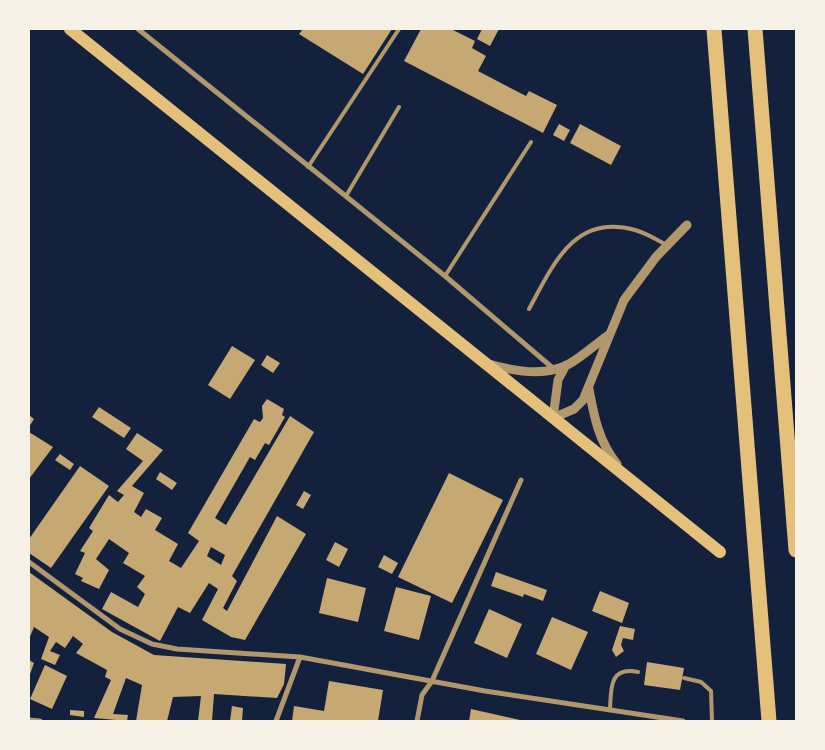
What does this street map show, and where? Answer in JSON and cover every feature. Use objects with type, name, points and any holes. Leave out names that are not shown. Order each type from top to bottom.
[{"type":"highway","points":[[714,29],[770,721]]},
{"type":"highway","points":[[755,29],[796,550]]},
{"type":"main road","points":[[70,29],[720,552]]},
{"type":"street","points":[[138,29],[445,276],[554,369]]},
{"type":"street","points":[[553,418],[574,409],[583,400],[624,300],[639,277],[687,225]]},
{"type":"street","points":[[486,363],[530,371],[554,369],[566,365],[610,334]]},
{"type":"street","points":[[553,418],[558,380],[566,365]]},
{"type":"street","points":[[589,389],[595,420],[605,450],[627,476]]},
{"type":"street","points":[[417,721],[422,695],[432,681],[521,480]]},
{"type":"street","points":[[29,562],[120,629],[152,644],[177,648],[300,657],[432,681],[684,721]]},
{"type":"street","points":[[276,721],[300,657]]},
{"type":"street","points":[[29,720],[40,721]]},
{"type":"lane","points":[[308,167],[399,29]]},
{"type":"lane","points":[[346,196],[399,107]]},
{"type":"lane","points":[[445,276],[531,142]]},
{"type":"lane","points":[[529,309],[560,254],[578,238],[592,230],[610,226],[636,231],[667,245]]},
{"type":"lane","points":[[610,710],[612,681],[616,676],[626,671],[638,672]]},
{"type":"lane","points":[[684,678],[701,682],[711,690],[712,721]]},
{"type":"building","points":[[303,29],[392,29],[363,74],[299,34]]},
{"type":"building","points":[[421,29],[451,29],[475,41],[472,48],[486,56],[478,71],[526,96],[529,91],[557,105],[543,133],[404,61]]},
{"type":"building","points":[[482,29],[499,29],[490,46],[477,39]]},
{"type":"building","points":[[559,124],[570,130],[564,141],[553,135]]},
{"type":"building","points":[[580,124],[621,146],[611,165],[570,143]]},
{"type":"building","points":[[232,346],[255,360],[230,399],[208,385]]},
{"type":"building","points":[[267,355],[280,363],[273,373],[261,365]]},
{"type":"building","points":[[267,399],[284,409],[282,415],[285,417],[269,445],[265,443],[255,460],[250,457],[215,518],[226,525],[290,416],[314,432],[232,576],[237,581],[223,608],[227,611],[277,516],[306,534],[245,640],[231,637],[202,620],[218,589],[209,583],[190,613],[178,607],[160,641],[102,609],[111,592],[138,607],[145,594],[137,587],[145,576],[123,563],[129,553],[109,539],[96,559],[109,570],[99,589],[81,581],[83,578],[75,574],[85,553],[80,551],[93,531],[89,528],[109,495],[118,502],[124,495],[117,491],[143,461],[126,449],[137,433],[163,450],[132,486],[144,493],[134,512],[141,517],[146,509],[162,518],[155,530],[178,544],[169,561],[181,568],[199,541],[188,533],[254,419],[260,422],[263,418],[262,406]],"holes":[[[211,547],[225,555],[221,565],[207,556]]]},
{"type":"building","points":[[99,407],[131,428],[124,438],[92,417]]},
{"type":"building","points":[[29,415],[34,419],[29,427]]},
{"type":"building","points":[[29,432],[53,447],[29,479]]},
{"type":"building","points":[[60,454],[74,464],[70,470],[55,460]]},
{"type":"building","points":[[80,466],[109,486],[51,568],[29,553],[29,539]]},
{"type":"building","points":[[160,472],[177,483],[172,490],[156,479]]},
{"type":"building","points":[[449,473],[503,500],[452,603],[398,577]]},
{"type":"building","points":[[304,491],[311,495],[303,509],[296,505]]},
{"type":"building","points":[[335,542],[348,549],[339,567],[326,560]]},
{"type":"building","points":[[384,555],[398,563],[392,574],[378,567]]},
{"type":"building","points":[[29,572],[112,632],[154,655],[286,664],[284,684],[277,698],[214,694],[212,721],[198,721],[201,696],[173,697],[167,721],[136,721],[142,685],[126,678],[113,714],[128,715],[127,721],[94,718],[111,680],[105,677],[107,670],[76,653],[83,644],[73,636],[65,648],[56,642],[50,651],[60,655],[55,665],[41,659],[49,637],[34,627],[29,639]]},
{"type":"building","points":[[496,572],[547,590],[543,601],[524,594],[523,597],[491,586]]},
{"type":"building","points":[[327,578],[366,588],[358,622],[319,613]]},
{"type":"building","points":[[396,587],[431,596],[419,640],[384,631]]},
{"type":"building","points":[[600,591],[629,603],[622,623],[592,611]]},
{"type":"building","points":[[489,609],[522,624],[507,658],[474,643]]},
{"type":"building","points":[[552,617],[588,632],[571,670],[536,654]]},
{"type":"building","points":[[620,626],[635,629],[633,640],[623,638],[621,645],[624,651],[616,657],[612,650]]},
{"type":"building","points":[[29,660],[34,663],[29,677]]},
{"type":"building","points":[[647,662],[684,668],[680,690],[644,685]]},
{"type":"building","points":[[45,665],[67,676],[52,709],[30,699]]},
{"type":"building","points":[[329,681],[383,690],[378,721],[292,721],[294,706],[324,711]]},
{"type":"building","points":[[232,706],[243,708],[242,721],[230,721]]},
{"type":"building","points":[[471,709],[520,720],[520,721],[469,721]]},
{"type":"building","points":[[70,710],[84,711],[84,717],[70,715]]}]
